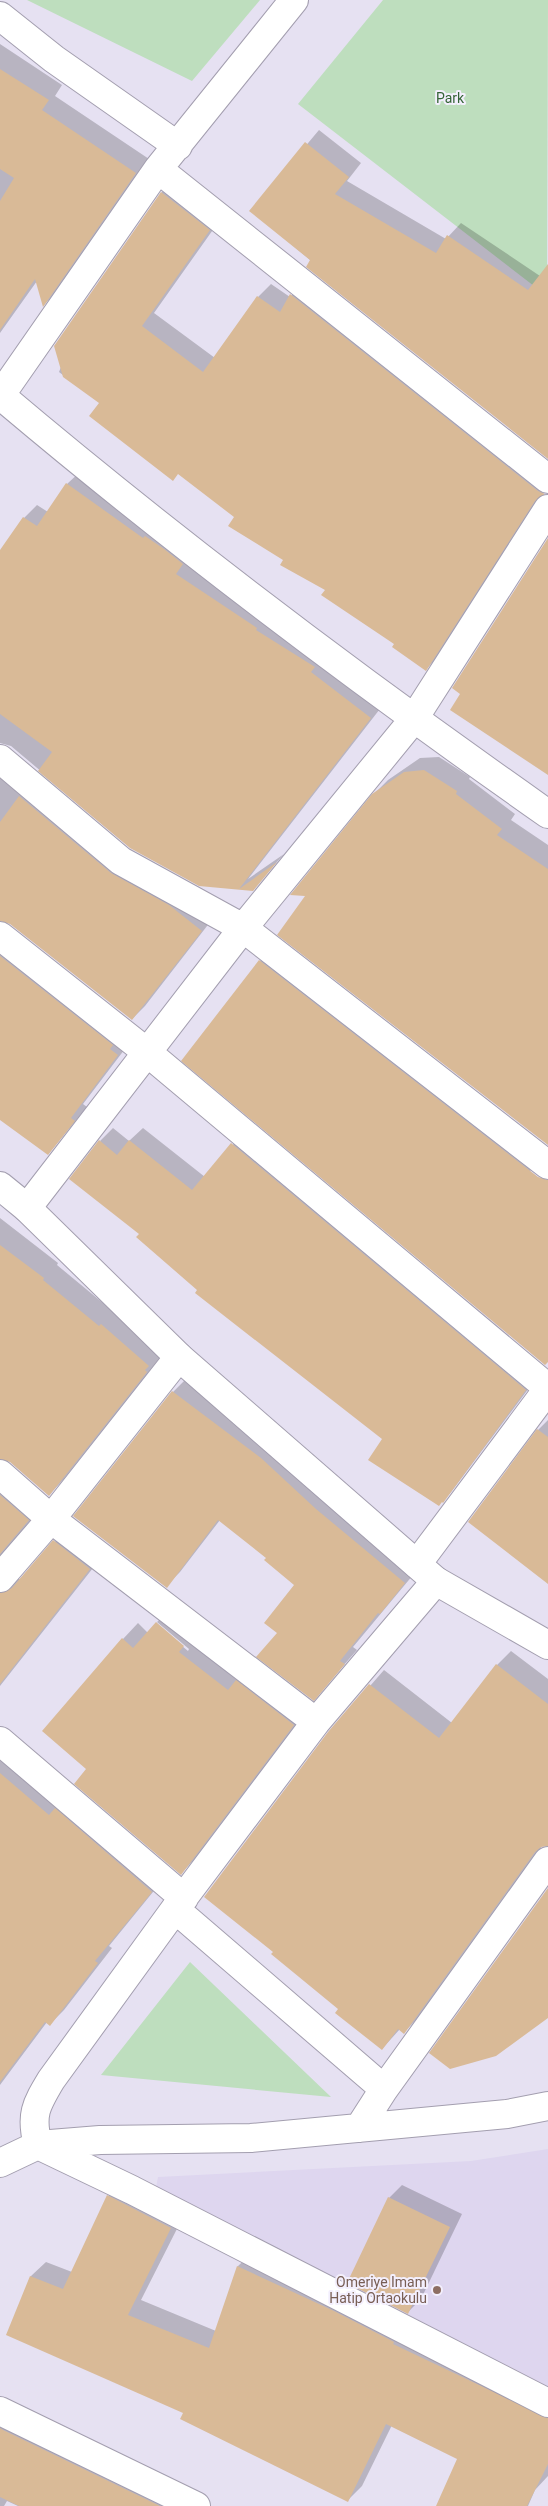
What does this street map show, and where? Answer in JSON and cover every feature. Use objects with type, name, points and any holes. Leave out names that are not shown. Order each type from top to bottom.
[{"type":"street","points":[[294,0],[158,169],[0,395],[84,467],[413,720],[548,814]]},
{"type":"street","points":[[0,16],[54,58],[178,146]]},
{"type":"street","points":[[158,169],[548,480]]},
{"type":"street","points":[[27,1208],[243,928],[413,720],[548,509]]},
{"type":"street","points":[[0,759],[121,861],[243,928],[548,1165]]},
{"type":"street","points":[[0,936],[148,1053],[548,1389],[426,1572],[180,1904],[47,2088],[38,2104],[33,2126],[38,2145],[132,2190],[548,2403]]},
{"type":"street","points":[[0,1186],[27,1208],[179,1357],[426,1572],[548,1645]]},
{"type":"street","points":[[0,1578],[51,1519],[179,1357]]},
{"type":"street","points":[[0,1474],[51,1519],[316,1722]]},
{"type":"street","points":[[0,1741],[384,2089]]},
{"type":"street","points":[[359,2128],[384,2089],[548,1861]]},
{"type":"street","points":[[0,2163],[38,2145],[100,2140],[251,2138],[507,2114],[548,2106]]},
{"type":"street","points":[[0,2410],[196,2506]]},
{"type":"shaded area","name":"Omeriye Imam Hatip Ortaokulu","points":[[548,2149],[548,2397],[153,2204],[158,2177],[471,2161]]},
{"type":"green space","points":[[27,0],[260,0],[192,81]]},
{"type":"green space","name":"Park","points":[[383,0],[548,0],[547,296],[298,104]]},
{"type":"green space","points":[[190,1962],[331,2097],[101,2075]]},
{"type":"building","points":[[0,69],[49,100],[42,110],[136,173],[43,307],[35,279],[0,330],[0,201],[14,178],[0,169]]},
{"type":"building","points":[[305,142],[349,177],[335,194],[436,253],[447,235],[528,290],[548,264],[548,459],[306,267],[310,260],[249,211]]},
{"type":"building","points":[[161,192],[210,230],[142,326],[203,372],[257,296],[280,312],[290,294],[538,491],[545,494],[535,501],[426,671],[392,647],[394,644],[321,595],[325,590],[280,565],[283,560],[228,526],[234,517],[178,474],[173,481],[89,416],[99,403],[63,377],[54,346]]},
{"type":"building","points":[[66,483],[143,538],[145,536],[164,549],[183,564],[176,574],[257,628],[256,630],[315,667],[311,672],[371,718],[239,889],[277,862],[253,891],[199,886],[130,848],[38,771],[52,752],[0,714],[0,550],[23,517],[37,526]]},
{"type":"building","points":[[548,538],[548,775],[450,710],[460,694],[452,688]]},
{"type":"building","points":[[424,770],[457,791],[456,794],[502,829],[497,835],[548,869],[548,1145],[277,935],[305,896],[290,895],[372,794],[404,772]]},
{"type":"building","points":[[19,796],[111,873],[169,905],[202,931],[132,1020],[10,924],[0,921],[0,822]]},
{"type":"building","points":[[0,956],[113,1045],[110,1049],[118,1055],[71,1118],[75,1121],[48,1155],[0,1120]]},
{"type":"building","points":[[259,960],[538,1177],[548,1180],[548,1362],[545,1365],[181,1061]]},
{"type":"building","points":[[99,1140],[117,1155],[129,1140],[192,1190],[231,1143],[526,1390],[443,1503],[439,1506],[368,1460],[382,1439],[195,1293],[197,1290],[136,1237],[139,1234],[69,1179]]},
{"type":"building","points":[[0,1245],[44,1278],[43,1280],[99,1326],[101,1324],[149,1366],[145,1370],[147,1372],[49,1496],[10,1462],[0,1459]]},
{"type":"building","points":[[172,1391],[261,1458],[316,1509],[405,1583],[380,1614],[378,1613],[340,1661],[345,1664],[314,1701],[256,1657],[277,1633],[264,1623],[294,1585],[264,1560],[266,1558],[218,1520],[167,1588],[73,1516]]},
{"type":"building","points":[[537,1429],[548,1437],[548,1584],[468,1522]]},
{"type":"building","points":[[0,1495],[29,1520],[0,1554]]},
{"type":"building","points":[[53,1540],[90,1569],[0,1684],[0,1593],[12,1588]]},
{"type":"building","points":[[156,1622],[184,1646],[179,1652],[228,1690],[236,1680],[294,1725],[181,1875],[74,1784],[86,1769],[42,1731],[122,1638],[133,1648]]},
{"type":"building","points":[[496,1664],[548,1704],[548,1846],[541,1847],[535,1852],[404,2034],[398,2029],[382,2050],[335,2013],[338,2009],[271,1954],[273,1952],[204,1897],[328,1732],[369,1684],[439,1738]]},
{"type":"building","points":[[0,1773],[49,1815],[55,1808],[152,1892],[95,1961],[98,1963],[50,2026],[45,2022],[0,2082]]},
{"type":"building","points":[[548,1888],[548,2018],[496,2056],[450,2069],[429,2053]]},
{"type":"building","points":[[107,2195],[171,2228],[128,2315],[209,2348],[237,2266],[334,2311],[394,2342],[393,2344],[548,2418],[548,2464],[527,2506],[436,2506],[457,2459],[386,2424],[348,2502],[180,2419],[183,2413],[6,2335],[30,2276],[63,2289]]},
{"type":"building","points":[[388,2197],[450,2227],[408,2314],[347,2283]]},
{"type":"building","points":[[0,2428],[160,2506],[19,2506],[0,2497]]},
{"type":"place","name":"Omeriye Imam Hatip Ortaokulu","points":[[437,2290]]}]
